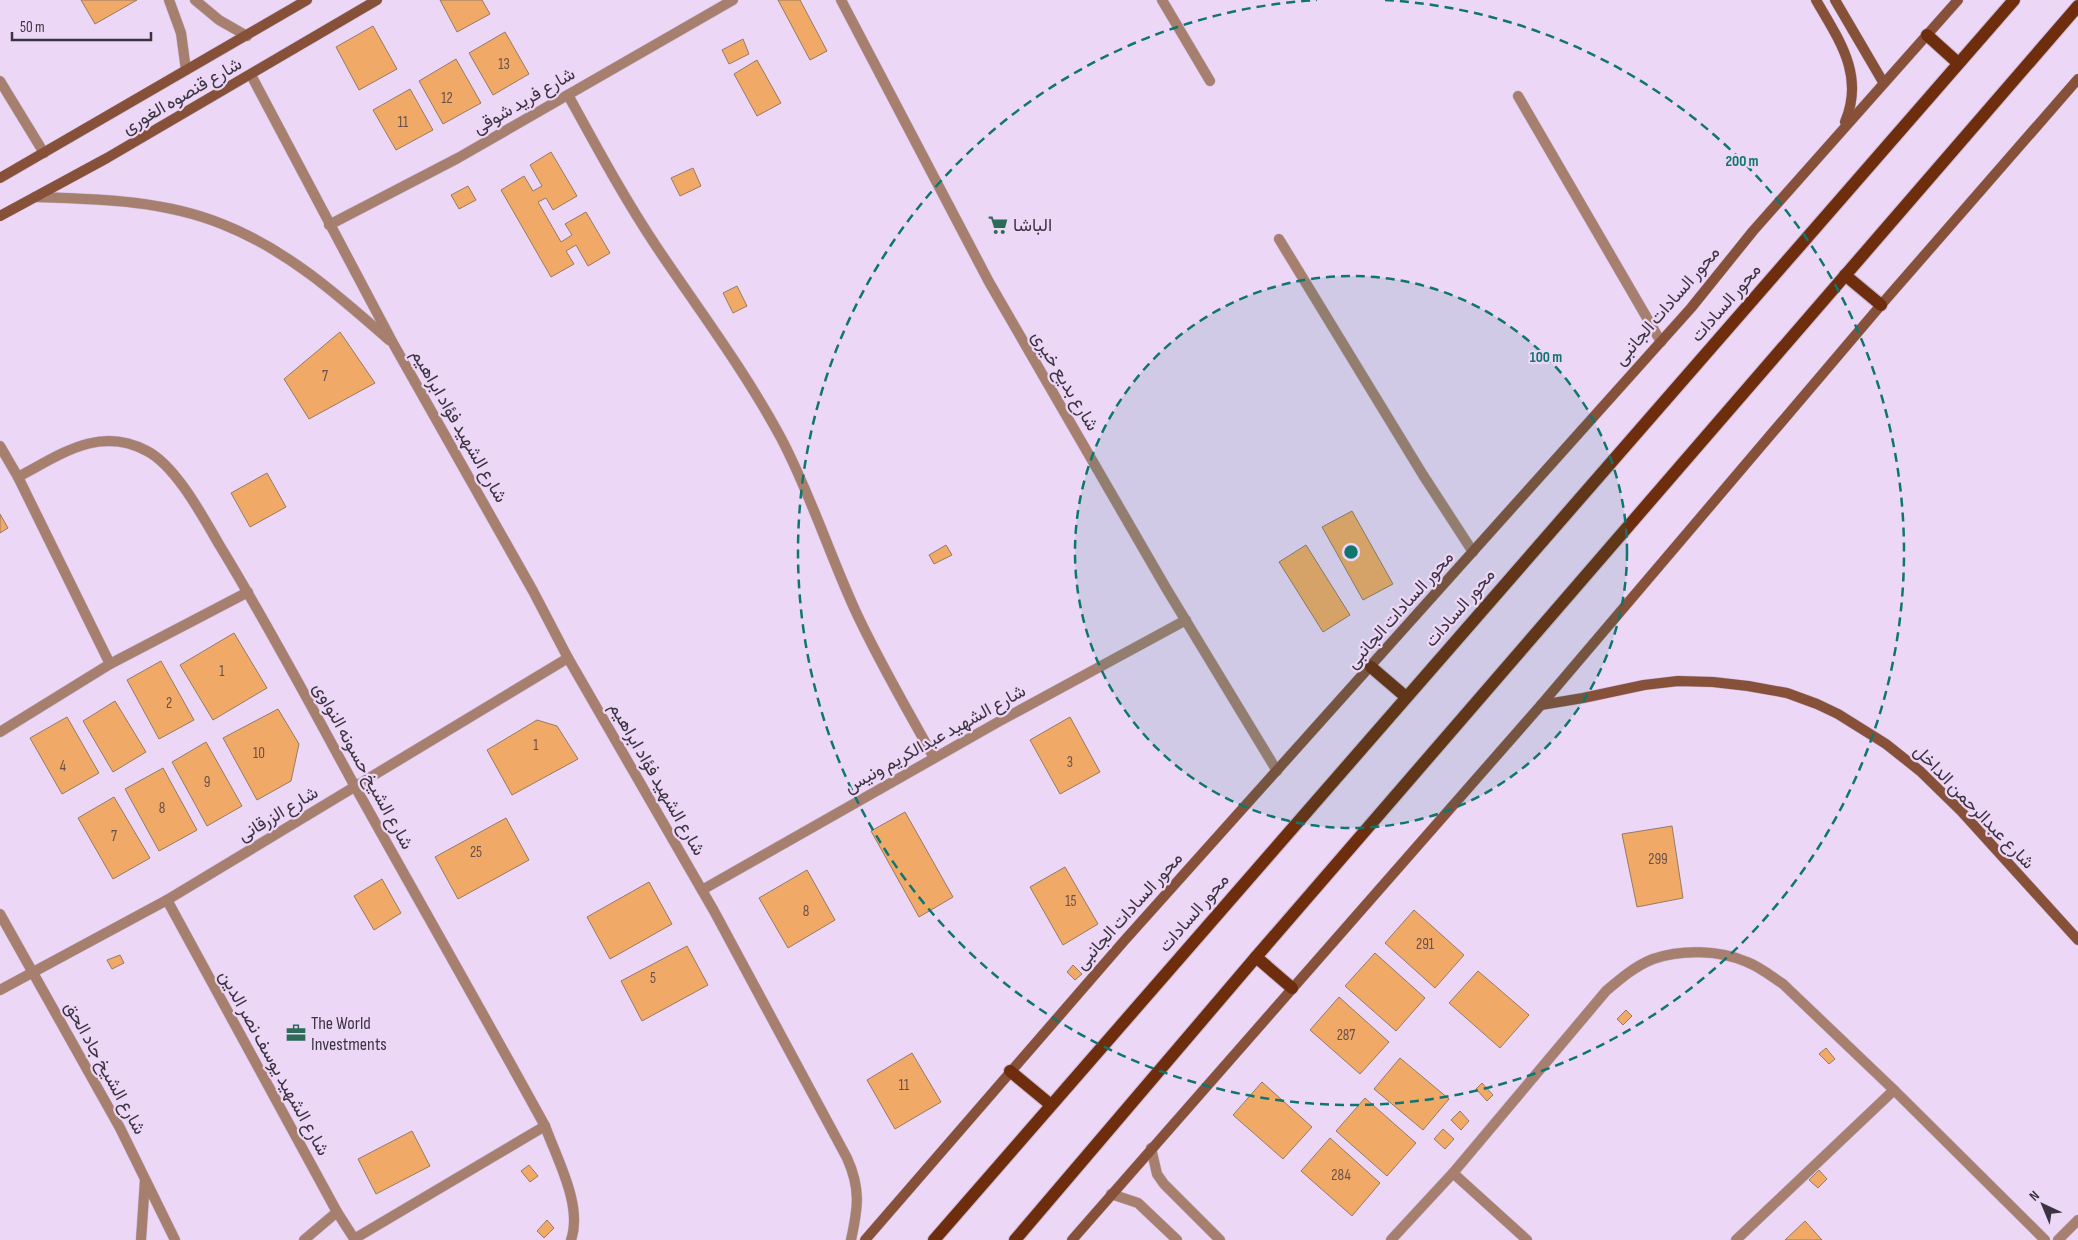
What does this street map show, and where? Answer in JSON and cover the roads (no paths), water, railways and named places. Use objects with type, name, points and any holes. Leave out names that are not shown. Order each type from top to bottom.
[{"type":"main road","name":"محور السادات","points":[[934,1240],[2014,0]]},
{"type":"main road","points":[[1015,1240],[1256,957],[2078,6]]},
{"type":"main road","points":[[1927,35],[1958,63]]},
{"type":"main road","points":[[1845,275],[1881,304]]},
{"type":"main road","points":[[1371,667],[1406,697]]},
{"type":"main road","points":[[1256,957],[1292,988]]},
{"type":"main road","points":[[1010,1071],[1050,1105]]},
{"type":"street","points":[[169,0],[181,33],[186,70]]},
{"type":"street","points":[[195,0],[219,20],[247,36]]},
{"type":"street","name":"شارع قنصوه الغورى","points":[[0,178],[307,0]]},
{"type":"street","name":"شارع قنصوه الغورى","points":[[0,216],[107,158],[378,0]]},
{"type":"street","name":"شارع فريد شوقى","points":[[329,225],[458,158],[734,0]]},
{"type":"street","name":"شارع بديع خيرى","points":[[840,0],[988,282],[1186,620],[1277,771]]},
{"type":"street","points":[[1162,0],[1210,81]]},
{"type":"street","points":[[1816,0],[1841,44],[1849,62],[1853,79],[1851,105],[1841,131]]},
{"type":"street","points":[[1834,0],[1883,82]]},
{"type":"street","name":"محور السادات الجانبى","points":[[865,1240],[1010,1071],[1371,667],[1519,498],[1691,308],[1753,231],[1883,82],[1958,0]]},
{"type":"street","name":"شارع الشهيد فؤاد ابراهيم","points":[[251,75],[394,345],[525,577],[568,658],[702,890],[852,1169],[856,1181],[858,1199],[851,1240]]},
{"type":"street","points":[[1072,1240],[1541,704],[1881,304],[2078,79]]},
{"type":"street","points":[[0,81],[44,153]]},
{"type":"street","points":[[568,95],[644,227],[738,365],[780,438],[805,490],[856,612],[934,758]]},
{"type":"street","points":[[1518,96],[1661,342]]},
{"type":"street","name":"شارع الشهيد فؤاد ابراهيم","points":[[35,197],[133,202],[220,223],[247,235],[286,257],[346,302],[394,345]]},
{"type":"street","points":[[1279,239],[1423,475],[1473,552]]},
{"type":"street","name":"شارع الشيخ حسونه النواوى","points":[[18,477],[77,447],[108,440],[124,441],[147,451],[167,467],[195,504],[248,592],[545,1126],[572,1199],[574,1231],[570,1240]]},
{"type":"street","points":[[0,446],[18,477],[110,664]]},
{"type":"street","points":[[0,732],[110,664],[248,592]]},
{"type":"street","name":"شارع الشهيد عبدالكريم ونيس","points":[[702,890],[934,758],[1186,620]]},
{"type":"street","name":"شارع الزرقانى","points":[[0,990],[167,900],[568,658]]},
{"type":"street","name":"شارع عبدالرحمن الداخل","points":[[1541,704],[1583,698],[1644,685],[1678,682],[1713,682],[1787,693],[1817,704],[1838,714],[1886,744],[1914,766],[1961,811],[2078,940]]},
{"type":"street","name":"شارع الشهيد يوسف نصر الدين","points":[[167,900],[337,1212],[355,1239]]},
{"type":"street","name":"شارع الشيخ جاد الحق","points":[[0,914],[120,1128],[175,1240]]},
{"type":"street","points":[[1391,1240],[1453,1173],[1606,991],[1636,968],[1653,959],[1677,954],[1699,953],[1722,955],[1745,961],[1762,969],[1783,984],[1894,1090],[2045,1240]]},
{"type":"street","points":[[1736,1240],[1894,1090]]},
{"type":"street","points":[[355,1239],[545,1126]]},
{"type":"street","points":[[1151,1148],[1155,1168],[1164,1184],[1220,1240]]},
{"type":"street","points":[[1453,1173],[1527,1240]]},
{"type":"street","points":[[141,1240],[145,1179]]},
{"type":"street","points":[[1111,1194],[1138,1203],[1177,1240]]},
{"type":"street","points":[[304,1240],[337,1212]]},
{"type":"street","points":[[2058,1240],[2078,1220]]},
{"type":"place","name":"الباشا","points":[[998,225]]},
{"type":"place","name":"The World Investments","points":[[296,1033]]}]
